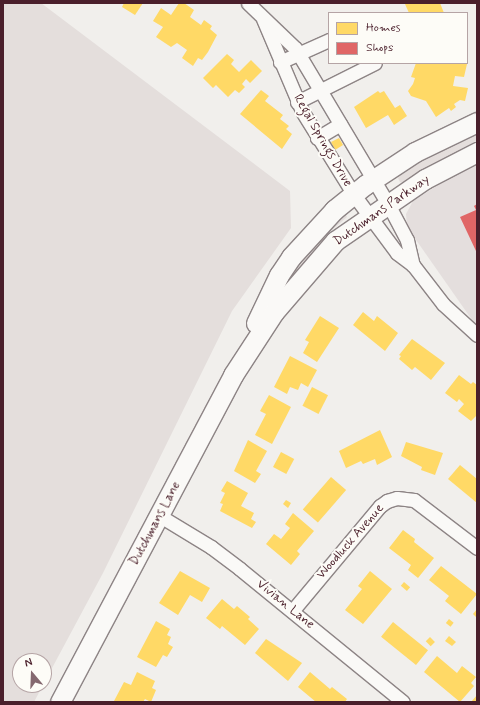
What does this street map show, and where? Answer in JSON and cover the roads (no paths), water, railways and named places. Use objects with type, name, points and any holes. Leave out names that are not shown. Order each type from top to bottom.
[{"type":"main road","name":"Dutchmans Parkway","points":[[252,346],[256,320],[283,269],[318,226],[374,179],[415,152],[477,122]]},
{"type":"main road","name":"Dutchmans Parkway","points":[[252,346],[274,312],[335,241],[425,179],[477,152]]},
{"type":"main road","name":"Dutchmans Lane","points":[[60,702],[160,516],[233,375],[252,346]]},
{"type":"street","name":"Regal Springs Drive","points":[[248,3],[299,54],[388,204]]},
{"type":"street","name":"Regal Springs Drive","points":[[262,18],[298,102],[318,138],[369,217]]},
{"type":"street","points":[[280,62],[328,40]]},
{"type":"street","points":[[298,102],[319,90],[373,64]]},
{"type":"street","points":[[318,138],[340,124]]},
{"type":"street","points":[[388,204],[407,240],[413,265]]},
{"type":"street","points":[[369,217],[397,253],[413,265],[443,304],[477,335]]},
{"type":"street","name":"Woodluck Avenue","points":[[293,610],[380,506],[387,501],[396,498],[414,500],[477,548]]},
{"type":"street","name":"Vivian Lane","points":[[160,516],[211,547],[293,610],[403,702]]}]
